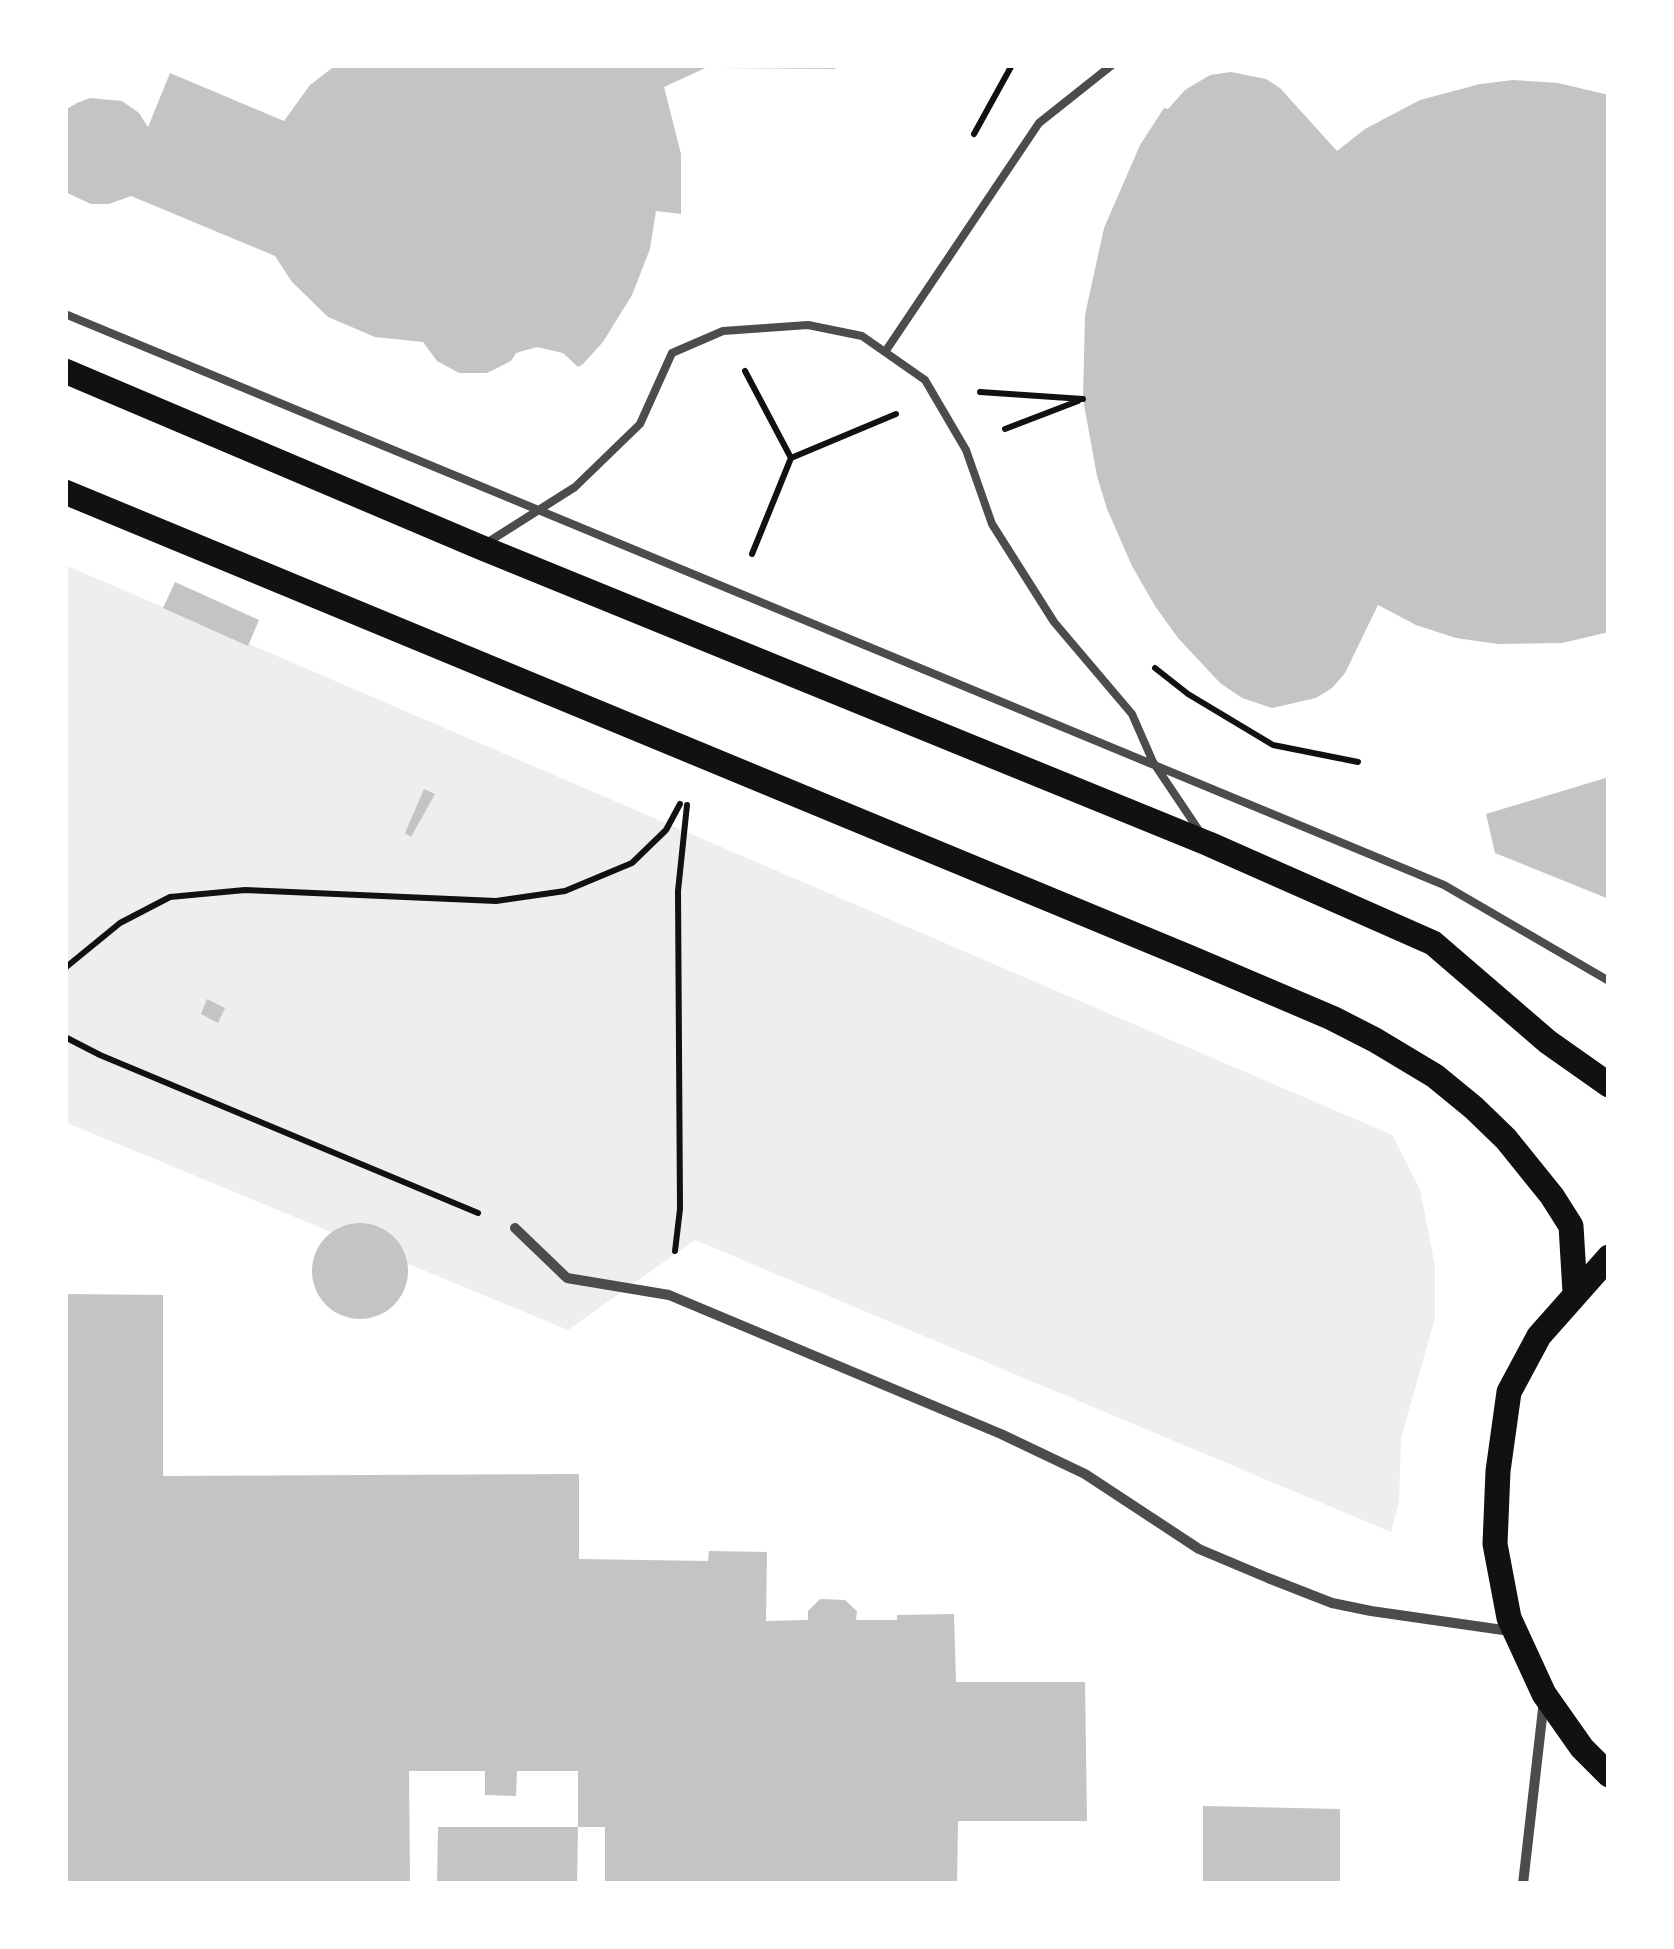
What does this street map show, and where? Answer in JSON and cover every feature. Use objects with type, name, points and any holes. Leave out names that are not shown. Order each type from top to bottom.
[{"type":"main road","points":[[65,371],[480,546],[1208,844],[1433,943],[1548,1042],[1609,1085]]},
{"type":"main road","points":[[65,492],[1332,1018],[1404,1056],[1474,1108],[1506,1139],[1552,1196],[1571,1226],[1576,1292]]},
{"type":"main road","points":[[1609,1257],[1539,1336],[1509,1392],[1498,1471],[1494,1544],[1514,1631],[1544,1694],[1582,1748],[1609,1774]]},
{"type":"street","points":[[515,1228],[567,1278],[669,1295],[1001,1434],[1068,1466],[1199,1550],[1268,1578],[1332,1603],[1371,1612],[1514,1631]]},
{"type":"street","points":[[1523,1884],[1544,1694]]},
{"type":"lane","points":[[885,352],[1038,122],[1112,65]]},
{"type":"lane","points":[[65,314],[1444,885],[1609,982]]},
{"type":"lane","points":[[480,546],[575,487],[640,424],[672,353],[723,331],[808,324],[862,336],[925,380],[966,450],[992,524],[1054,622],[1132,714],[1153,762],[1208,844]]},
{"type":"path","points":[[723,331],[791,458]]},
{"type":"path","points":[[735,591],[791,458],[936,398],[969,392],[1084,399],[994,434]]},
{"type":"path","points":[[1142,658],[1188,694],[1273,745],[1358,762]]},
{"type":"path","points":[[65,968],[120,924],[170,897],[245,890],[496,901],[564,891],[632,863],[654,845],[678,808],[696,755]]},
{"type":"path","points":[[669,1295],[680,1208],[680,856],[696,755]]},
{"type":"path","points":[[65,1037],[515,1228]]},
{"type":"shaded area","points":[[65,565],[1392,1135],[1420,1189],[1435,1266],[1435,1318],[1401,1438],[1399,1501],[1391,1532],[695,1240],[568,1330],[65,1122]]},
{"type":"building","points":[[336,65],[712,65],[664,87],[681,154],[681,214],[656,211],[650,249],[632,295],[603,342],[583,364],[578,367],[563,353],[537,347],[516,353],[511,361],[487,373],[459,373],[437,361],[423,342],[375,337],[328,317],[292,282],[275,256],[131,196],[109,204],[91,204],[65,192],[65,110],[77,103],[90,98],[122,101],[139,113],[148,127],[170,73],[284,121],[310,85]]},
{"type":"building","points":[[715,65],[837,65],[835,69]]},
{"type":"building","points":[[1231,72],[1266,79],[1280,88],[1337,151],[1365,129],[1420,100],[1480,84],[1513,80],[1558,83],[1609,95],[1609,632],[1562,643],[1498,644],[1456,638],[1416,625],[1378,605],[1345,673],[1332,688],[1316,698],[1272,708],[1242,698],[1220,683],[1178,638],[1155,606],[1132,566],[1097,476],[1083,399],[1085,315],[1104,228],[1140,145],[1164,108],[1168,109],[1185,90],[1210,75]]},
{"type":"building","points":[[175,582],[259,620],[248,646],[163,608]]},
{"type":"building","points":[[1609,777],[1609,899],[1495,853],[1486,814]]},
{"type":"building","points":[[424,789],[435,794],[411,837],[405,833]]},
{"type":"building","points":[[207,999],[225,1008],[218,1023],[201,1014]]},
{"type":"building","points":[[360,1223],[378,1227],[394,1237],[404,1253],[408,1271],[404,1289],[394,1305],[378,1315],[360,1319],[342,1315],[326,1305],[316,1289],[312,1271],[316,1253],[326,1237],[342,1227]]},
{"type":"building","points":[[65,1294],[163,1295],[163,1476],[579,1474],[579,1559],[708,1561],[709,1551],[767,1552],[766,1621],[808,1620],[808,1611],[820,1599],[845,1600],[857,1611],[856,1620],[954,1614],[956,1682],[1085,1682],[1087,1821],[958,1821],[957,1884],[605,1884],[605,1827],[578,1827],[578,1771],[517,1771],[516,1796],[485,1795],[485,1771],[409,1771],[410,1884],[65,1884]]},
{"type":"building","points":[[1203,1806],[1340,1809],[1340,1884],[1203,1884]]},
{"type":"building","points":[[438,1827],[578,1827],[577,1884],[437,1884]]}]
